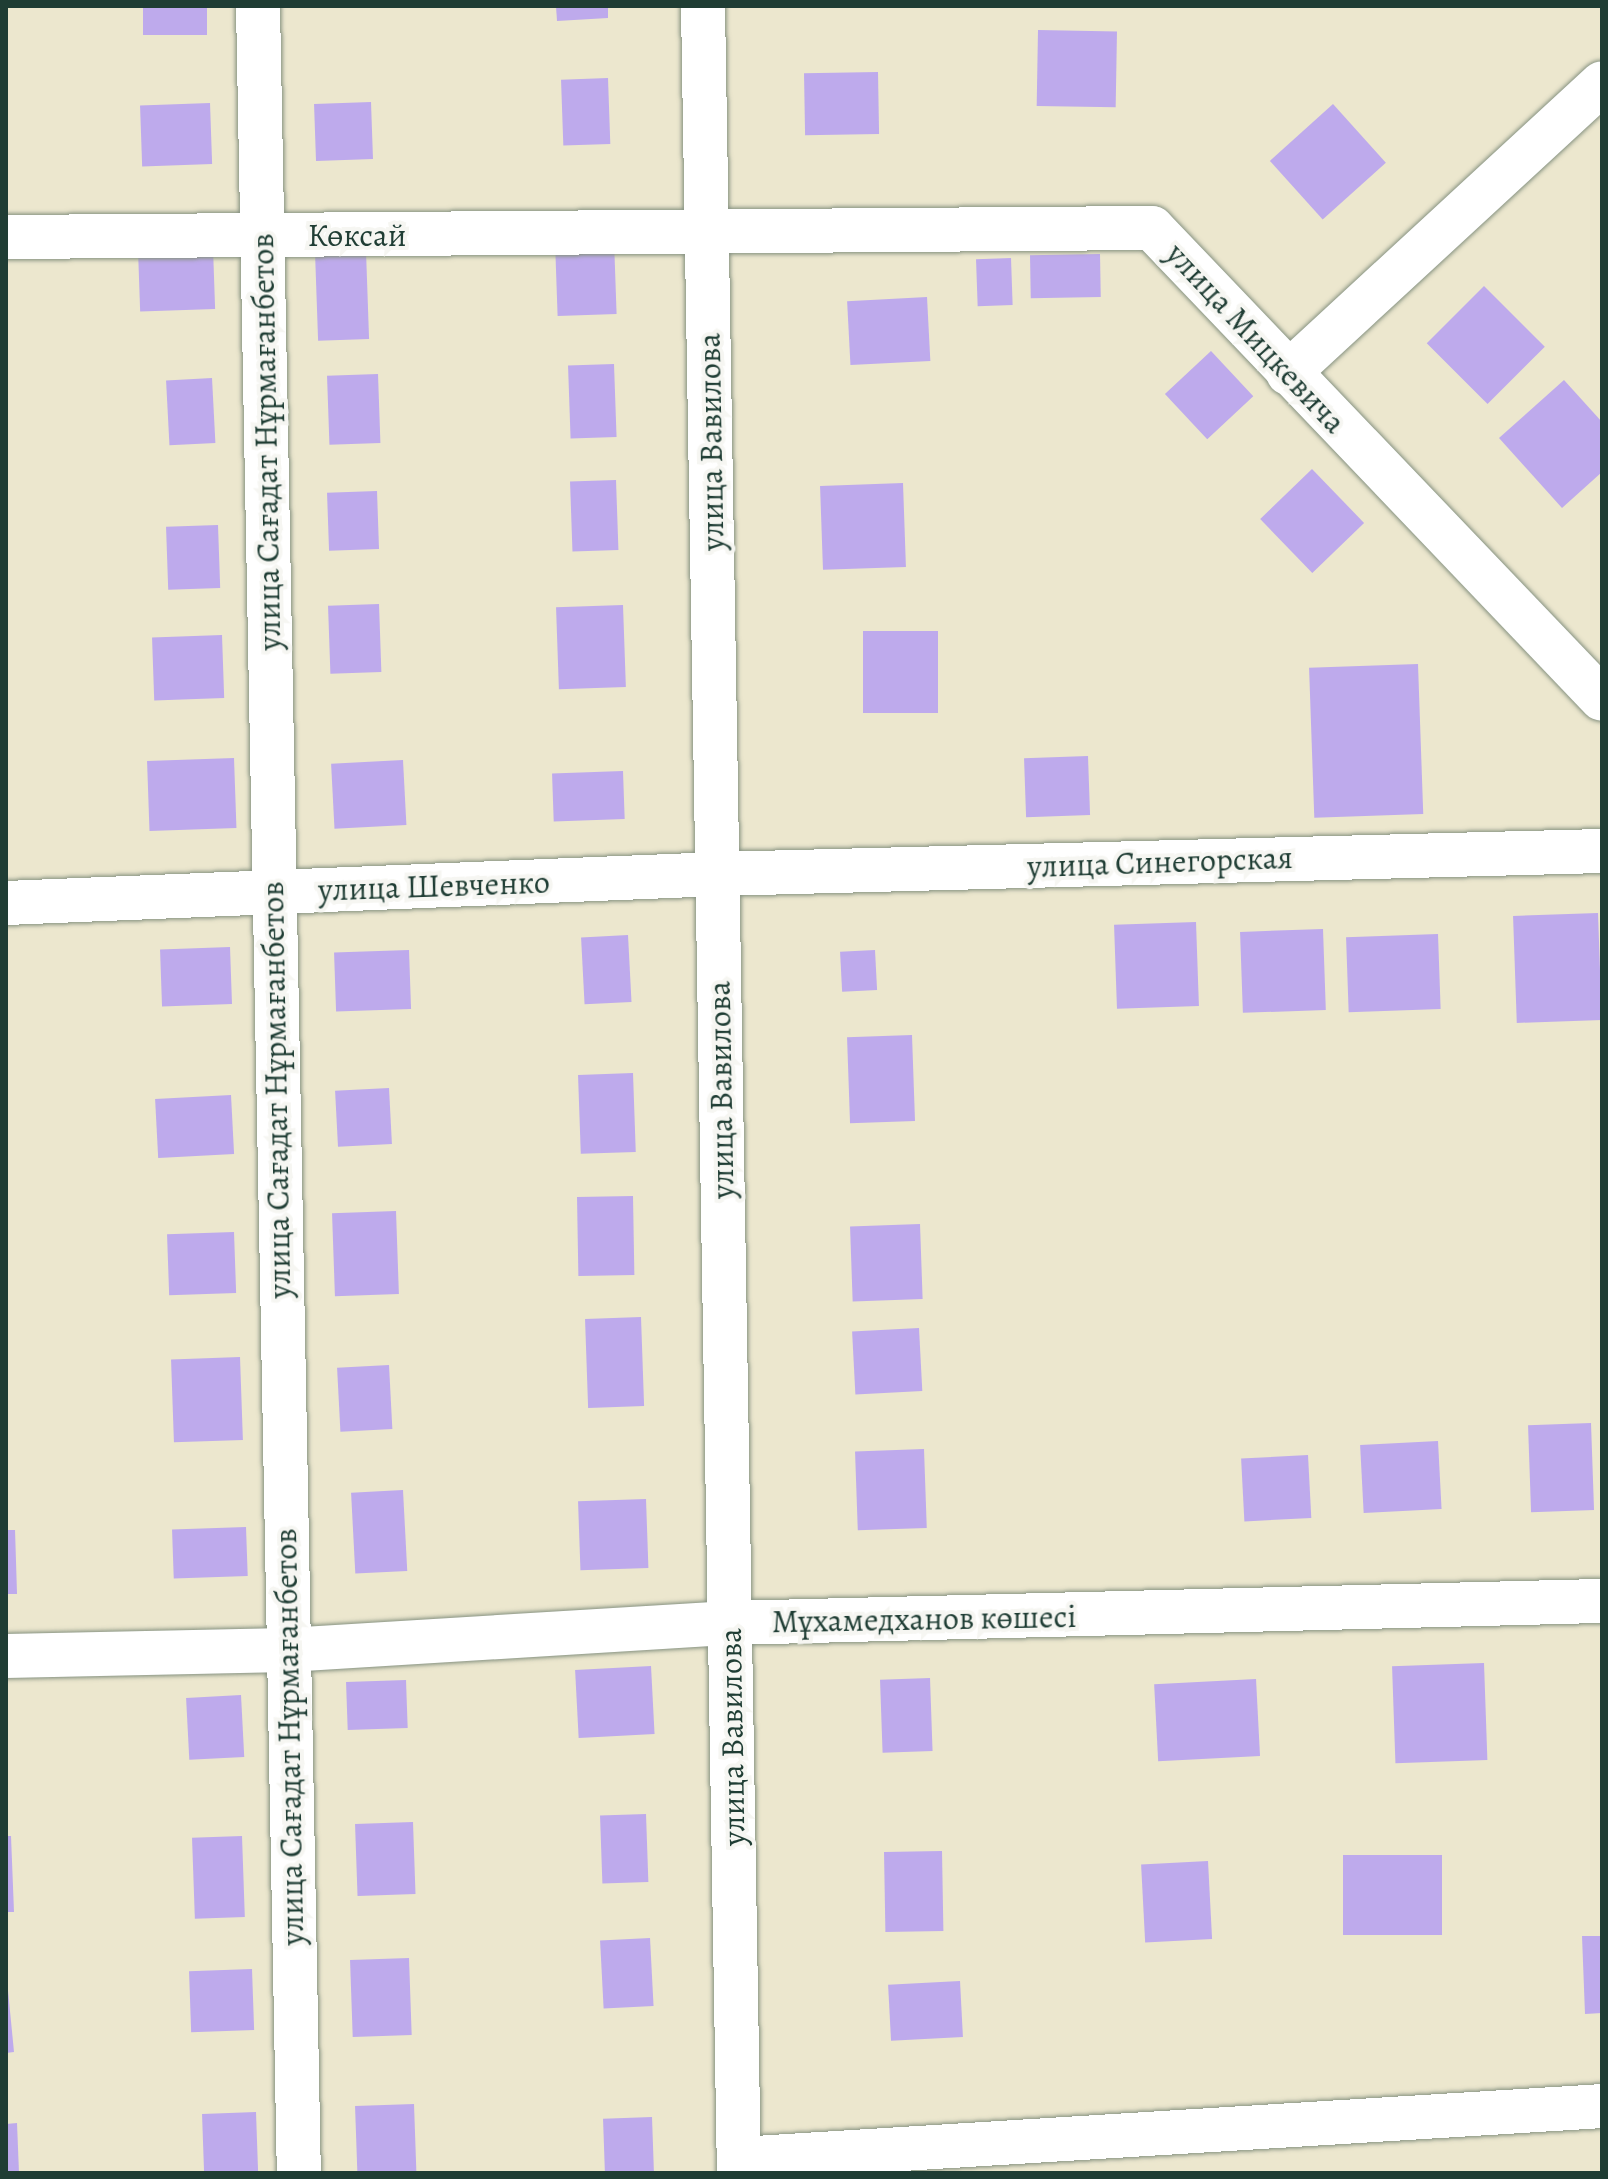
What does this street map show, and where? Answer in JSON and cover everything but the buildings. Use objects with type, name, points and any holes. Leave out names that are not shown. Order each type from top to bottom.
[{"type":"street","name":"улица Сағадат Нұрмағанбетов","points":[[258,6],[272,893],[299,2173]]},
{"type":"street","name":"улица Вавилова","points":[[703,6],[739,2166]]},
{"type":"street","points":[[1288,373],[1602,83]]},
{"type":"street","name":"улица Мицкевича","points":[[707,235],[1152,228],[1602,699]]},
{"type":"street","name":"Көксай","points":[[6,237],[707,235]]},
{"type":"street","name":"улица Синегорская","points":[[718,874],[1602,851]]},
{"type":"street","name":"улица Шевченко","points":[[6,903],[718,874]]},
{"type":"street","name":"Мұхамедханов көшесі","points":[[6,1656],[287,1650],[730,1623],[1602,1601]]},
{"type":"street","points":[[739,2166],[1602,2106]]}]
